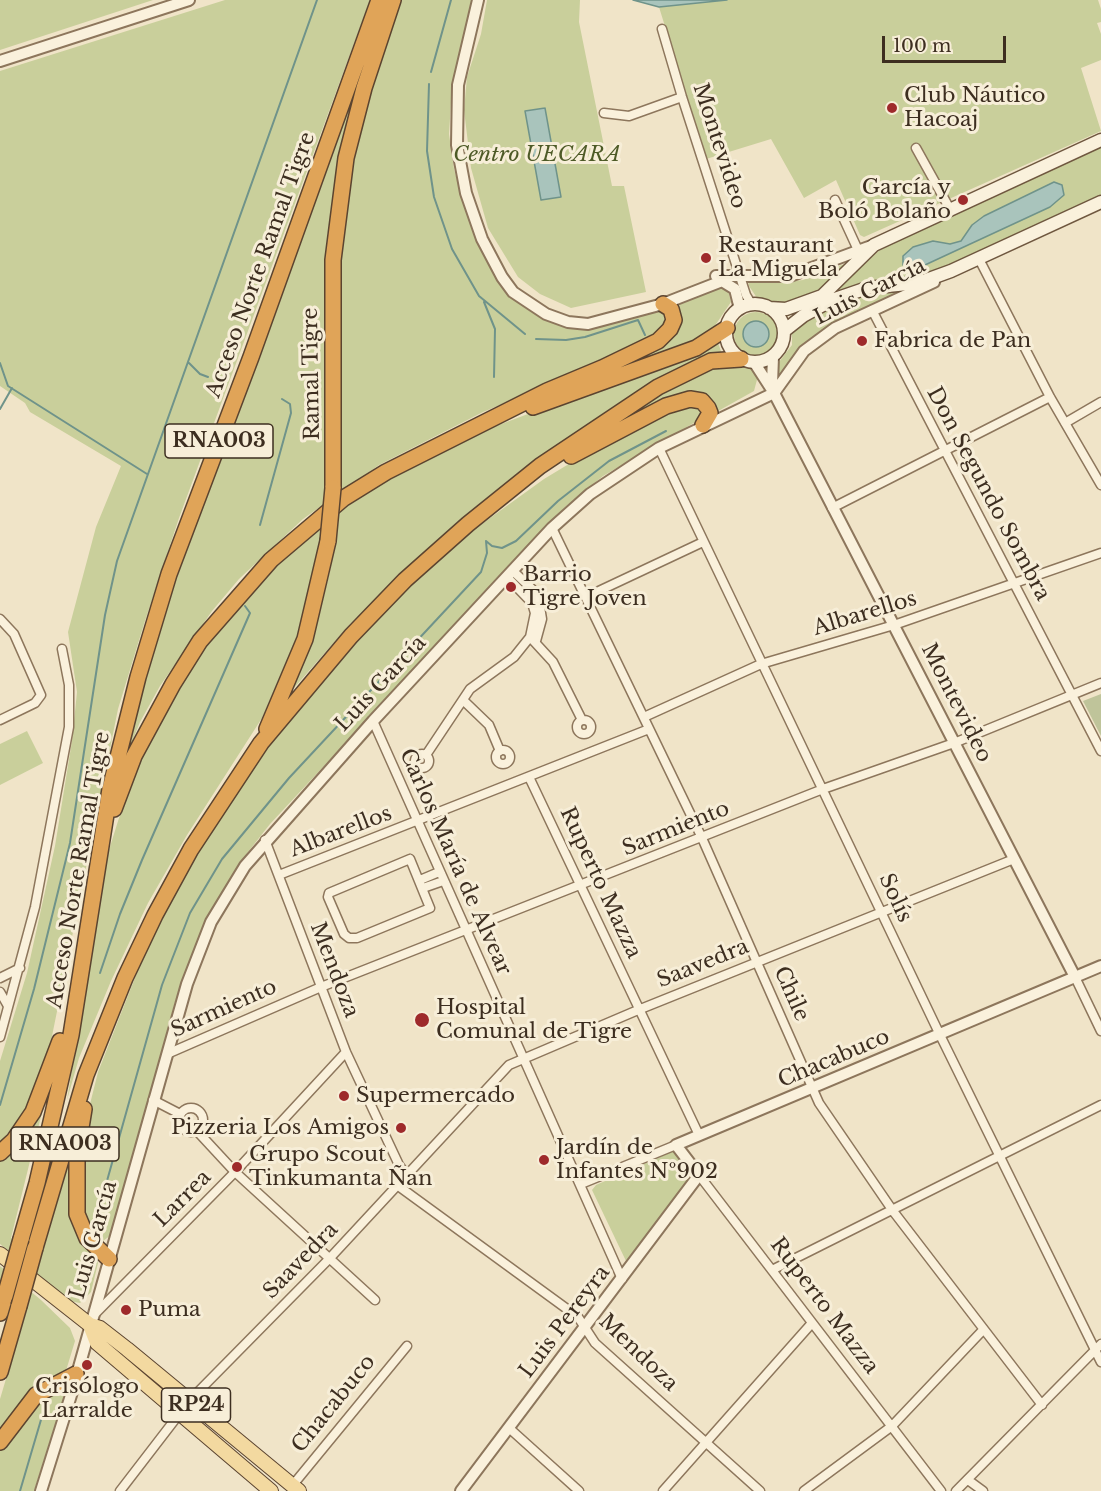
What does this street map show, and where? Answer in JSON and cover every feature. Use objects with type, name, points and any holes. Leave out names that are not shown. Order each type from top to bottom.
[{"type":"highway","name":"Acceso Norte Ramal Tigre","points":[[0,1313],[37,1183],[71,1035],[93,892],[117,759],[169,574],[379,0]]},
{"type":"highway","name":"Ramal Tigre","points":[[261,743],[305,639],[328,541],[333,488],[333,260],[346,158],[364,88],[393,0]]},
{"type":"highway","points":[[93,892],[114,810],[143,738],[200,641],[235,598],[271,560],[344,498],[386,472],[470,429],[658,340],[670,329],[674,320],[670,309],[663,304]]},
{"type":"highway","points":[[470,429],[696,348],[727,328]]},
{"type":"highway","points":[[261,743],[351,636],[405,579],[540,466],[658,387],[711,361],[748,361]]},
{"type":"highway","points":[[504,495],[610,434],[666,406],[690,399],[702,401],[710,413],[703,425]]},
{"type":"highway","name":"RNA003","points":[[0,1372],[77,1102],[125,978],[170,887],[212,817],[261,743]]},
{"type":"highway","points":[[0,1153],[21,1131],[40,1099],[79,984]]},
{"type":"highway","points":[[99,1042],[81,1123],[75,1192],[77,1214],[83,1232],[109,1259]]},
{"type":"highway","points":[[0,1442],[18,1415],[36,1395],[76,1374]]},
{"type":"main road","name":"Luis García","points":[[769,308],[786,309],[822,296],[874,245],[1101,140]]},
{"type":"main road","name":"Luis García","points":[[784,331],[813,310],[853,292],[878,286],[918,283],[979,259],[1101,202]]},
{"type":"main road","points":[[746,307],[769,308],[780,318],[784,331],[782,345],[773,357],[748,361],[728,342],[729,320],[746,307]]},
{"type":"main road","name":"RP24","points":[[0,1254],[100,1328],[296,1488]]},
{"type":"main road","name":"RP24","points":[[91,1321],[97,1343],[271,1491]]},
{"type":"street","points":[[0,62],[189,0]]},
{"type":"street","name":"Luis García","points":[[478,0],[458,85],[456,126],[466,193],[491,259],[513,292],[531,306],[559,319],[588,324],[663,304],[722,281],[735,289]]},
{"type":"street","name":"Montevideo","points":[[662,29],[682,97],[741,274],[746,307]]},
{"type":"street","points":[[604,113],[629,116],[682,97]]},
{"type":"street","points":[[916,148],[951,211]]},
{"type":"street","points":[[834,200],[858,250]]},
{"type":"street","name":"Luis García","points":[[645,308],[709,278],[741,274],[790,276],[874,245]]},
{"type":"street","points":[[979,259],[1050,397],[1101,485]]},
{"type":"street","name":"Luis García","points":[[41,1491],[187,984],[211,922],[244,866],[373,721],[552,528],[606,482],[659,448],[774,393],[804,351],[835,328],[934,283],[951,271]]},
{"type":"street","points":[[741,274],[735,289],[746,307]]},
{"type":"street","name":"Don Segundo Sombra","points":[[872,310],[943,451],[1101,751]]},
{"type":"street","name":"Montevideo","points":[[773,357],[771,378],[774,393]]},
{"type":"street","name":"Montevideo","points":[[748,361],[765,376],[774,393],[1101,1031]]},
{"type":"street","points":[[753,402],[765,386],[765,376]]},
{"type":"street","points":[[832,507],[1050,397]]},
{"type":"street","points":[[1065,423],[1101,402]]},
{"type":"street","name":"Solís","points":[[659,448],[998,1154],[1098,1348],[1101,1362]]},
{"type":"street","name":"Chile","points":[[552,528],[702,838],[819,1103],[893,1211],[1042,1405]]},
{"type":"street","points":[[586,597],[703,542]]},
{"type":"street","name":"Albarellos","points":[[644,717],[761,664],[894,625],[1101,553]]},
{"type":"street","points":[[510,574],[532,603],[535,613],[533,639],[562,677],[582,720]]},
{"type":"street","points":[[0,619],[14,634],[39,686],[40,699],[0,720]]},
{"type":"street","points":[[426,755],[478,682],[514,657],[533,639]]},
{"type":"street","points":[[0,1037],[20,968],[46,857],[69,727],[69,685],[62,649]]},
{"type":"street","name":"Sarmiento","points":[[167,1054],[321,987],[580,887],[823,789],[954,743],[1101,683]]},
{"type":"street","points":[[463,700],[489,725],[500,751]]},
{"type":"street","name":"Carlos María de Alvear","points":[[373,721],[465,932],[524,1058],[622,1279]]},
{"type":"street","name":"Albarellos","points":[[279,875],[649,729]]},
{"type":"street","name":"Ruperto Mazza","points":[[529,777],[699,1136]]},
{"type":"street","name":"Mendoza","points":[[265,840],[346,1052],[399,1166],[406,1174]]},
{"type":"street","points":[[410,859],[422,884],[430,904],[428,910],[357,938],[349,938],[344,934],[328,897],[332,890],[410,859]]},
{"type":"street","name":"Saavedra","points":[[120,1491],[190,1400],[329,1259],[509,1065],[638,1010],[1014,859]]},
{"type":"street","points":[[422,884],[441,876]]},
{"type":"street","name":"Chacabuco","points":[[581,1184],[813,1089],[1101,966]]},
{"type":"street","points":[[0,978],[20,968]]},
{"type":"street","points":[[0,992],[8,1006]]},
{"type":"street","name":"Larrea","points":[[91,1321],[235,1172],[346,1052]]},
{"type":"street","points":[[153,1100],[180,1114]]},
{"type":"street","points":[[772,1270],[893,1211],[998,1154],[1101,1105]]},
{"type":"street","points":[[189,1108],[201,1113],[203,1120],[197,1131],[189,1132],[182,1129],[179,1122],[180,1114],[189,1108]]},
{"type":"street","points":[[197,1131],[235,1172],[375,1300]]},
{"type":"street","name":"Ruperto Mazza","points":[[676,1145],[941,1491]]},
{"type":"street","name":"Luis Pereyra","points":[[461,1491],[699,1175]]},
{"type":"street","name":"Mendoza","points":[[397,1185],[578,1317],[595,1343],[760,1491]]},
{"type":"street","points":[[663,1491],[812,1323]]},
{"type":"street","points":[[804,1491],[892,1426],[983,1330]]},
{"type":"street","name":"Chacabuco","points":[[296,1488],[406,1346]]},
{"type":"street","points":[[956,1491],[1098,1348]]},
{"type":"street","points":[[509,1428],[579,1491]]},
{"type":"street","points":[[968,1480],[983,1491]]},
{"type":"green space","points":[[0,0],[153,0],[0,50]]},
{"type":"green space","points":[[225,0],[370,0],[179,518],[144,624],[118,709],[49,1051],[37,1087],[24,1113],[0,1143],[0,1061],[27,973],[55,846],[72,741],[77,692],[68,632],[96,527],[121,466],[30,412],[25,403],[0,386],[0,71]]},
{"type":"green space","points":[[383,0],[348,117],[327,237],[326,404],[340,482],[340,258],[351,172],[361,121],[379,62],[402,0],[472,0],[452,87],[449,134],[454,169],[464,206],[480,246],[512,295],[532,312],[579,330],[656,309],[672,316],[664,331],[585,369],[483,412],[379,465],[303,519],[239,579],[212,611],[160,686],[140,722],[124,762],[131,724],[188,535]]},
{"type":"green space","name":"Centro UECARA","points":[[487,0],[580,0],[579,22],[612,186],[624,186],[646,292],[571,308],[540,294],[518,277],[488,228],[471,168],[464,110],[467,77],[481,34]]},
{"type":"green space","name":"Club Náutico Hacoaj","points":[[727,0],[1098,0],[1101,9],[1101,22],[1097,23],[1101,34],[1101,60],[1081,68],[1101,131],[864,237],[860,235],[836,180],[804,198],[771,139],[706,159],[659,7]]},
{"type":"green space","points":[[1101,144],[1101,196],[931,273],[831,295],[883,247]]},
{"type":"green space","points":[[847,263],[827,286],[787,305],[759,301],[749,286],[748,280],[776,283],[803,280]]},
{"type":"green space","points":[[715,285],[728,290],[731,302],[708,336],[602,377],[664,339],[673,306]]},
{"type":"green space","points":[[904,291],[832,326],[786,373],[777,375],[779,362],[792,345],[792,333],[806,320],[861,296]]},
{"type":"green space","points":[[756,312],[771,319],[778,334],[771,349],[756,356],[741,349],[734,334],[741,319]]},
{"type":"green space","points":[[717,340],[722,354],[591,424],[520,471],[457,522],[351,623],[291,689],[320,612],[330,571],[334,538],[322,542],[299,632],[262,718],[187,835],[148,903],[111,981],[79,1058],[67,1100],[108,853],[135,767],[197,654],[264,573],[339,506],[395,471],[472,435]]},
{"type":"green space","points":[[712,364],[744,365],[753,370],[758,376],[754,391],[711,415],[709,402],[604,426]]},
{"type":"green space","points":[[691,402],[705,413],[697,421],[603,476],[565,507],[270,824],[248,852],[223,890],[194,950],[175,1002],[111,1235],[99,1244],[92,1241],[80,1208],[79,1180],[89,1108],[98,1072],[151,937],[185,872],[239,786],[275,737],[367,627],[450,547],[544,479],[602,444]]},
{"type":"green space","points":[[1101,694],[1101,736],[1083,701]]},
{"type":"green space","points":[[27,731],[43,763],[0,785],[0,744]]},
{"type":"green space","points":[[50,1080],[11,1238],[40,1261],[78,1127],[72,1164],[98,1263],[91,1292],[80,1303],[69,1301],[0,1244],[0,1154]]},
{"type":"green space","points":[[674,1151],[691,1177],[626,1261],[592,1190],[596,1185]]},
{"type":"green space","points":[[0,1266],[70,1328],[75,1341],[65,1374],[0,1434],[0,1399],[28,1305],[0,1281]]},
{"type":"green space","points":[[59,1388],[63,1393],[63,1400],[34,1491],[0,1491],[0,1449],[33,1401]]},
{"type":"water","points":[[633,0],[727,0],[659,7]]},
{"type":"water","points":[[545,108],[561,197],[541,200],[525,111]]},
{"type":"water","points":[[1054,182],[1062,185],[1064,195],[1050,207],[912,271],[903,265],[903,256],[913,247],[933,241],[950,244],[961,241],[972,225],[984,216]]},
{"type":"water","points":[[756,321],[765,325],[769,334],[765,343],[756,347],[747,343],[743,334],[747,325]]},
{"type":"waterway","points":[[0,1105],[34,989],[70,843],[105,615],[117,561],[317,0]]},
{"type":"waterway","points":[[431,72],[451,0]]},
{"type":"waterway","points":[[429,84],[427,151],[434,197],[452,249],[479,296],[525,334]]},
{"type":"waterway","points":[[484,302],[495,329],[494,377]]},
{"type":"waterway","points":[[536,339],[566,340],[585,337],[638,320],[645,335]]},
{"type":"waterway","points":[[0,363],[8,386],[147,474]]},
{"type":"waterway","points":[[189,363],[200,374],[208,377]]},
{"type":"waterway","points":[[0,409],[12,388]]},
{"type":"waterway","points":[[260,525],[291,413],[290,404],[282,399]]},
{"type":"waterway","points":[[486,541],[492,546],[502,548],[516,541],[558,501],[609,461],[666,431]]},
{"type":"waterway","points":[[96,1220],[162,985],[190,913],[222,859],[289,778],[481,572],[487,553],[486,541]]},
{"type":"waterway","points":[[100,973],[120,914],[142,860],[250,613],[245,606]]},
{"type":"waterway","points":[[20,1491],[43,1413]]},
{"type":"place","name":"Club Náutico Hacoaj","points":[[892,108]]},
{"type":"place","name":"García y Boló Bolaño","points":[[963,200]]},
{"type":"place","name":"Restaurant La Miguela","points":[[706,258]]},
{"type":"place","name":"Fabrica de Pan","points":[[862,341]]},
{"type":"place","name":"Barrio Tigre Joven","points":[[511,587]]},
{"type":"place","name":"Hospital Comunal de Tigre","points":[[422,1020]]},
{"type":"place","name":"Supermercado","points":[[344,1096]]},
{"type":"place","name":"Pizzeria Los Amigos","points":[[401,1128]]},
{"type":"place","name":"Jardín de Infantes Nº902","points":[[544,1160]]},
{"type":"place","name":"Grupo Scout Tinkumanta Ñan","points":[[237,1167]]},
{"type":"place","name":"Puma","points":[[126,1310]]},
{"type":"place","name":"Crisólogo Larralde","points":[[87,1365]]}]
